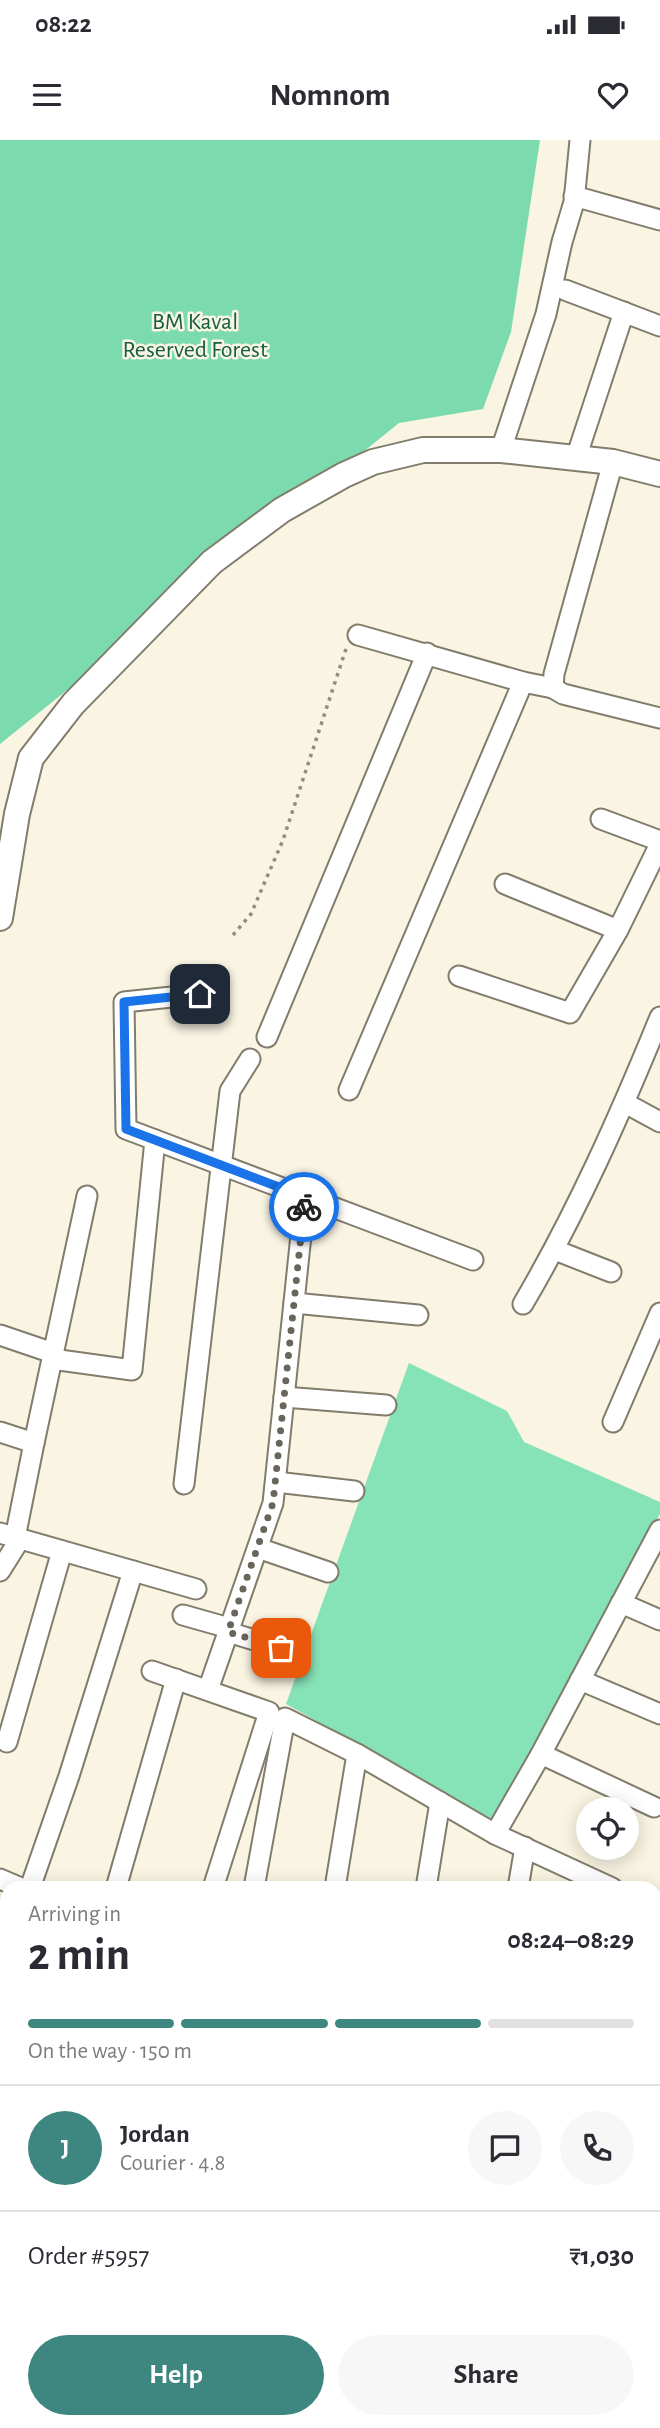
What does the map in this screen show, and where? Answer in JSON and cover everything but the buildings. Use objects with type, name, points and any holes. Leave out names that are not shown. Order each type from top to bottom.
[{"type":"main road","points":[[0,918],[17,814],[31,758],[73,704],[212,562],[282,510],[373,462],[423,450],[502,450],[613,462],[660,474]]},
{"type":"street","points":[[502,450],[546,314],[575,196],[579,140]]},
{"type":"street","points":[[575,196],[660,220]]},
{"type":"street","points":[[565,290],[660,326]]},
{"type":"street","points":[[576,458],[624,312]]},
{"type":"street","points":[[553,688],[554,674],[613,462]]},
{"type":"street","points":[[358,635],[553,688],[563,694],[660,718]]},
{"type":"street","points":[[267,1037],[427,653]]},
{"type":"street","points":[[349,1090],[523,682]]},
{"type":"street","points":[[459,976],[570,1013],[618,930],[660,843],[601,819]]},
{"type":"street","points":[[505,884],[618,930]]},
{"type":"street","points":[[200,994],[124,1002],[126,1129],[473,1260]]},
{"type":"street","points":[[523,1304],[555,1250],[625,1103],[660,1017]]},
{"type":"street","points":[[184,1484],[230,1091],[250,1059]]},
{"type":"street","points":[[625,1103],[660,1122]]},
{"type":"street","points":[[0,1335],[53,1356],[132,1370],[155,1140]]},
{"type":"street","points":[[0,1571],[12,1536],[34,1443],[87,1196]]},
{"type":"street","points":[[208,1690],[273,1503],[305,1197]]},
{"type":"street","points":[[555,1250],[611,1272]]},
{"type":"street","points":[[294,1303],[418,1315]]},
{"type":"street","points":[[613,1422],[660,1313]]},
{"type":"street","points":[[284,1397],[386,1405]]},
{"type":"street","points":[[0,1432],[34,1443]]},
{"type":"street","points":[[275,1482],[354,1491]]},
{"type":"street","points":[[495,1833],[541,1754],[660,1530]]},
{"type":"street","points":[[12,1536],[195,1589]]},
{"type":"street","points":[[258,1548],[328,1572]]},
{"type":"street","points":[[7,1742],[62,1551]]},
{"type":"street","points":[[32,1881],[69,1776],[133,1571]]},
{"type":"street","points":[[621,1603],[660,1620]]},
{"type":"street","points":[[183,1615],[281,1648]]},
{"type":"street","points":[[152,1671],[269,1712],[215,1881]]},
{"type":"street","points":[[118,1881],[176,1679]]},
{"type":"street","points":[[580,1680],[660,1714]]},
{"type":"street","points":[[255,1881],[285,1718],[357,1754],[495,1833],[596,1881]]},
{"type":"street","points":[[336,1881],[357,1754]]},
{"type":"street","points":[[541,1754],[654,1807]]},
{"type":"street","points":[[427,1881],[440,1802]]},
{"type":"street","points":[[519,1881],[525,1847]]},
{"type":"path","points":[[233,935],[251,914],[283,841],[347,645],[358,635]]},
{"type":"green space","name":"BM Kaval Reserved Forest","points":[[0,140],[540,140],[511,332],[483,409],[399,423],[0,744]]},
{"type":"green space","points":[[409,1363],[507,1411],[524,1442],[660,1502],[660,1514],[494,1820],[286,1704]]},
{"type":"way so far","points":[[281,1648],[228,1632],[273,1503],[304,1207]]},
{"type":"route","points":[[200,994],[124,1002],[126,1129],[305,1197],[304,1207]]}]
